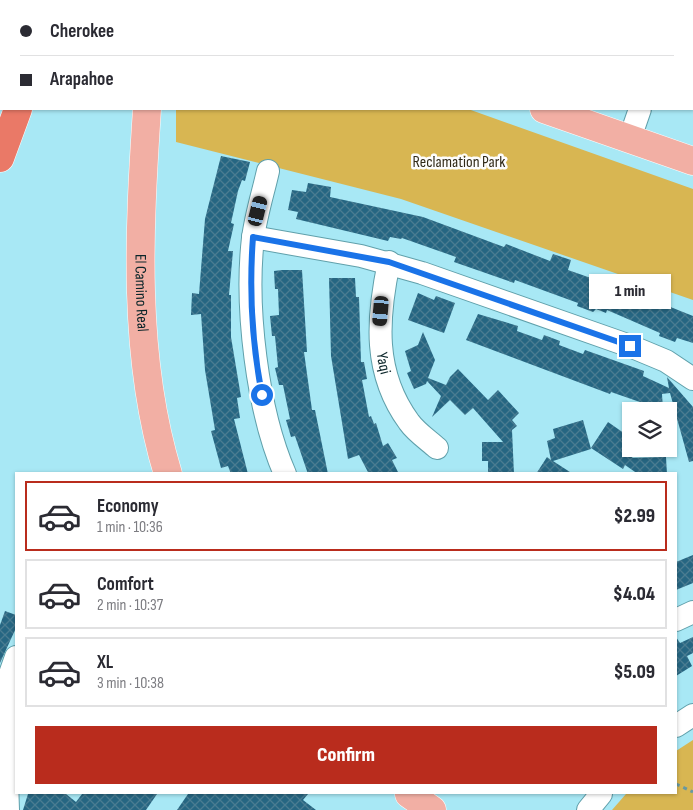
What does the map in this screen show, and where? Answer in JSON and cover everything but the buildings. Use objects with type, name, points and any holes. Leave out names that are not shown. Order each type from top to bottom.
[{"type":"highway","points":[[0,158],[18,110]]},
{"type":"main road","name":"El Camino Real","points":[[147,110],[140,305],[144,365],[155,423],[167,472]]},
{"type":"main road","points":[[547,110],[693,161]]},
{"type":"main road","points":[[409,794],[432,810]]},
{"type":"street","points":[[630,138],[640,110]]},
{"type":"street","points":[[268,171],[253,237],[251,264],[253,334],[267,424],[284,472]]},
{"type":"street","points":[[253,237],[389,262],[630,346],[666,361],[693,379]]},
{"type":"street","name":"Yaqi","points":[[389,262],[379,327],[382,361],[391,387],[409,423],[437,448]]},
{"type":"street","points":[[677,620],[693,612]]},
{"type":"street","points":[[8,810],[4,691],[15,660]]},
{"type":"street","points":[[677,725],[693,715]]},
{"type":"street","points":[[12,810],[18,794]]},
{"type":"street","points":[[588,810],[601,794]]},
{"type":"path","points":[[677,784],[693,792]]},
{"type":"green space","name":"Reclamation Park","points":[[176,110],[471,110],[693,189],[693,300],[401,199],[176,142]]},
{"type":"green space","points":[[693,740],[693,810],[612,810],[626,794],[677,794],[677,750]]},
{"type":"route","points":[[262,395],[253,334],[251,264],[253,237],[389,262],[630,346]]}]
